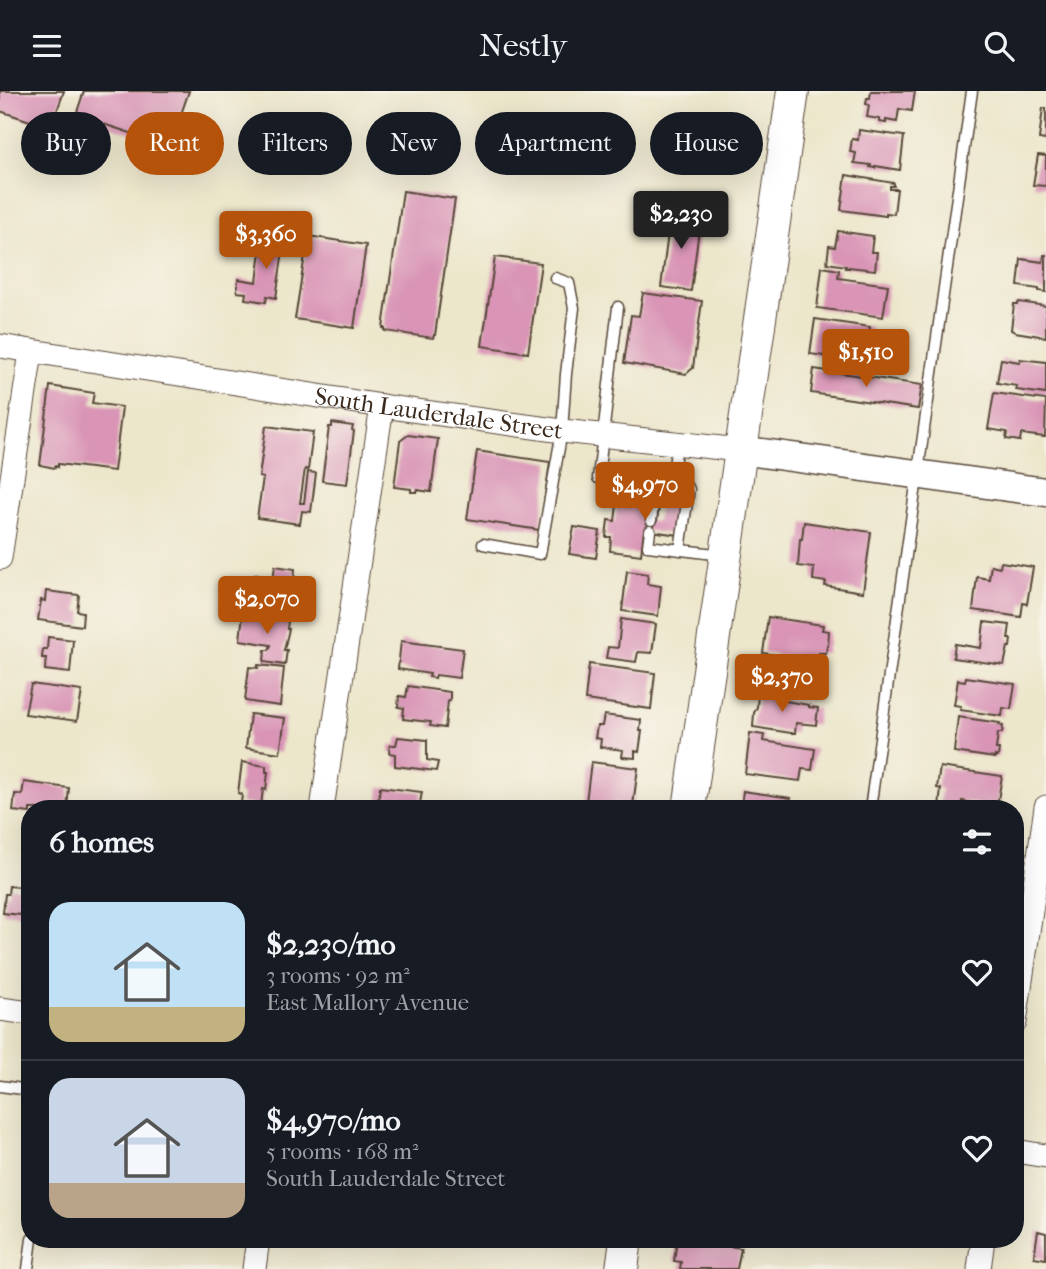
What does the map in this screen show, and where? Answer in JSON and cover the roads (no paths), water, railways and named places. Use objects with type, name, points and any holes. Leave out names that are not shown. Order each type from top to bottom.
[{"type":"main road","points":[[689,800],[793,91]]},
{"type":"main road","points":[[622,1269],[625,1248]]},
{"type":"street","name":"South Lauderdale Street","points":[[0,347],[562,431],[740,450],[1046,492]]},
{"type":"street","points":[[0,558],[31,352]]},
{"type":"street","points":[[324,800],[382,406]]},
{"type":"street","points":[[1024,960],[1046,807]]},
{"type":"street","points":[[0,1009],[21,1012]]},
{"type":"street","points":[[1024,1152],[1046,1156]]},
{"type":"street","points":[[254,1269],[257,1248]]},
{"type":"street","points":[[979,1269],[982,1248]]},
{"type":"lane","points":[[871,800],[972,91]]},
{"type":"lane","points":[[483,544],[540,554],[562,431],[574,308],[569,283],[555,278]]},
{"type":"lane","points":[[618,307],[597,478],[656,484],[673,474]]},
{"type":"lane","points":[[673,474],[677,443]]},
{"type":"lane","points":[[673,474],[689,489],[680,550]]},
{"type":"lane","points":[[656,484],[648,546],[724,555]]},
{"type":"lane","points":[[0,1086],[21,1089]]},
{"type":"lane","points":[[28,1269],[31,1248]]}]
